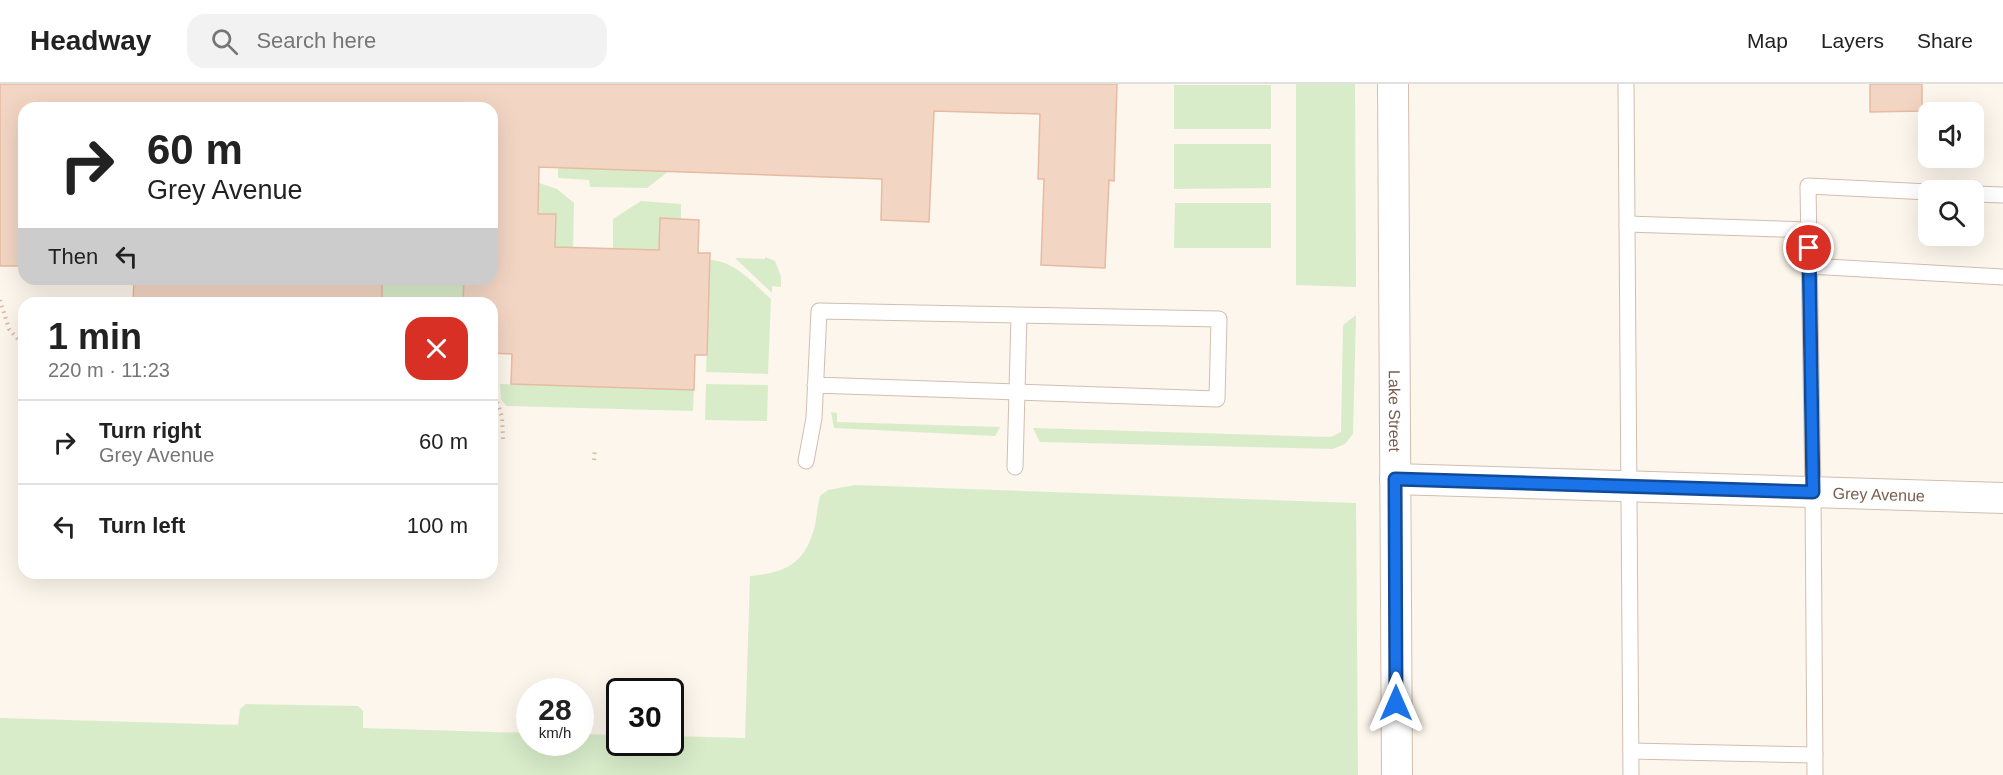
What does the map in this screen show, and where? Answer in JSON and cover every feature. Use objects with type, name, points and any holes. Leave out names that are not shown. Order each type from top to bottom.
[{"type":"street","name":"Lake Street","points":[[1393,84],[1397,775]]},
{"type":"street","name":"Grey Avenue","points":[[1395,479],[2003,498]]},
{"type":"lane","points":[[1626,84],[1631,775]]},
{"type":"lane","points":[[1815,775],[1808,186],[1918,191]]},
{"type":"lane","points":[[1984,194],[2003,195]]},
{"type":"lane","points":[[1627,224],[1808,230]]},
{"type":"lane","points":[[1809,266],[2003,277]]},
{"type":"lane","points":[[806,461],[814,418],[815,385],[819,310],[1219,319],[1217,399],[815,385]]},
{"type":"lane","points":[[1015,467],[1019,316]]},
{"type":"lane","points":[[1631,751],[1815,755]]},
{"type":"path","points":[[0,300],[9,329],[18,339]]},
{"type":"path","points":[[498,404],[502,417],[503,439]]},
{"type":"path","points":[[594,460],[595,450]]},
{"type":"green space","points":[[1296,84],[1355,84],[1356,287],[1296,285]]},
{"type":"green space","points":[[1174,85],[1271,85],[1271,129],[1174,129]]},
{"type":"green space","points":[[1174,144],[1271,144],[1271,188],[1174,189]]},
{"type":"green space","points":[[683,160],[647,188],[590,187],[589,180],[558,178],[558,167]]},
{"type":"green space","points":[[539,183],[557,189],[574,203],[573,248],[555,247],[556,215],[539,214]]},
{"type":"green space","points":[[641,201],[681,204],[681,219],[660,219],[659,250],[613,249],[613,219]]},
{"type":"green space","points":[[1175,203],[1271,203],[1271,248],[1174,248]]},
{"type":"green space","points":[[765,257],[775,261],[781,277],[781,287],[772,286],[772,293],[735,258],[765,259]]},
{"type":"green space","points":[[710,260],[728,264],[736,269],[771,299],[768,374],[706,372]]},
{"type":"green space","points":[[382,285],[464,285],[463,297],[382,297]]},
{"type":"green space","points":[[1356,315],[1353,434],[1345,444],[1333,449],[1040,442],[1033,428],[1331,437],[1341,432],[1343,325]]},
{"type":"green space","points":[[500,384],[694,390],[693,411],[507,406],[501,400]]},
{"type":"green space","points":[[706,384],[768,385],[767,421],[705,420]]},
{"type":"green space","points":[[831,412],[837,413],[837,422],[1000,427],[995,436],[834,428]]},
{"type":"green space","points":[[855,485],[1356,503],[1358,775],[0,775],[0,718],[238,725],[240,709],[246,704],[358,706],[363,711],[363,728],[516,733],[516,756],[594,756],[594,734],[606,735],[606,756],[684,756],[684,736],[745,738],[750,576],[783,569],[798,559],[810,541],[820,496],[828,490]]},
{"type":"building","points":[[0,84],[1117,84],[1114,181],[1109,180],[1105,268],[1041,265],[1044,179],[1038,179],[1040,114],[934,111],[929,222],[881,220],[882,179],[539,167],[538,214],[556,214],[555,247],[659,250],[660,218],[699,220],[698,253],[710,253],[707,355],[695,355],[694,390],[511,384],[512,354],[498,353],[498,297],[463,297],[464,285],[498,285],[498,102],[18,102],[18,266],[0,266]]},
{"type":"building","points":[[1870,84],[1922,84],[1922,102],[1918,102],[1918,111],[1870,112]]},
{"type":"building","points":[[134,285],[382,285],[382,297],[133,297]]},
{"type":"route","points":[[1396,703],[1395,479],[1813,492],[1809,248]]}]
